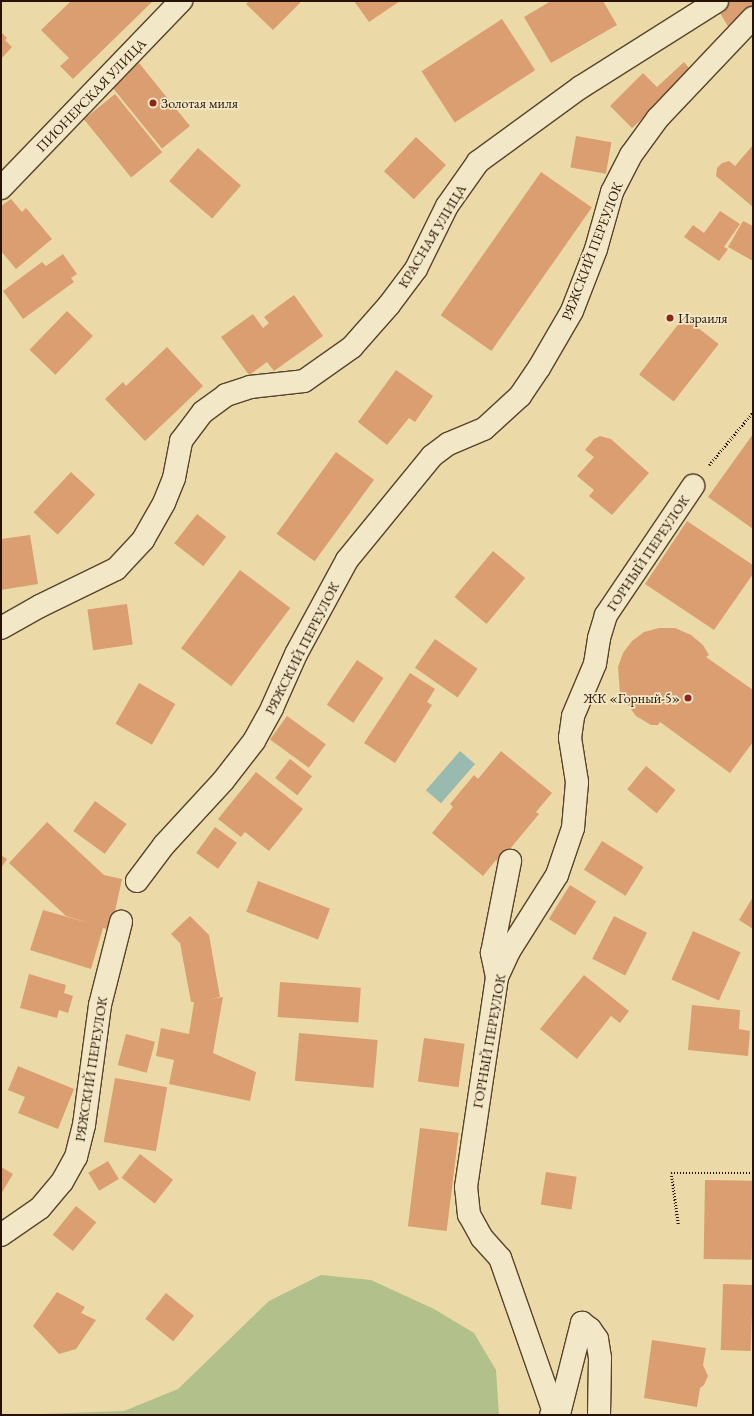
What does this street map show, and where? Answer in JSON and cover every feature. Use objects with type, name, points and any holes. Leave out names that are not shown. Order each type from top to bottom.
[{"type":"street","name":"ПИОНЕРСКАЯ УЛИЦА","points":[[1,188],[181,1]]},
{"type":"street","name":"КРАСНАЯ УЛИЦА","points":[[1,628],[40,606],[116,568],[143,540],[164,503],[174,478],[181,441],[203,412],[226,395],[250,387],[304,381],[352,348],[389,305],[416,269],[447,206],[478,162],[582,87],[717,1]]},
{"type":"street","name":"РЯЖСКИЙ ПЕРЕУЛОК","points":[[137,881],[164,845],[223,780],[254,741],[272,708],[296,654],[347,560],[432,456],[448,444],[484,429],[520,396],[539,368],[572,311],[596,249],[612,192],[631,155],[658,118],[753,18]]},
{"type":"street","name":"ГОРНЫЙ ПЕРЕУЛОК","points":[[553,1414],[500,1258],[482,1238],[469,1215],[466,1187],[497,977],[509,951],[557,875],[565,855],[573,828],[576,806],[577,782],[570,738],[573,716],[595,664],[599,638],[606,615],[693,486]]},
{"type":"street","points":[[497,977],[492,953],[510,861]]},
{"type":"street","name":"РЯЖСКИЙ ПЕРЕУЛОК","points":[[1,1235],[40,1208],[62,1182],[76,1157],[84,1125],[100,1005],[121,922]]},
{"type":"street","points":[[553,1414],[560,1410],[582,1324],[590,1329],[597,1339],[600,1358],[598,1415]]},
{"type":"path","points":[[693,486],[753,412]]},
{"type":"path","points":[[678,1224],[671,1173],[753,1173]]},
{"type":"green space","points":[[321,1275],[371,1280],[434,1309],[474,1333],[496,1370],[499,1415],[12,1415],[124,1411],[178,1389],[269,1301]]},
{"type":"water","points":[[460,751],[475,764],[441,803],[426,790]]},
{"type":"building","points":[[71,1],[153,1],[73,79],[60,66],[69,58],[41,30]]},
{"type":"building","points":[[249,1],[302,1],[273,30],[246,4]]},
{"type":"building","points":[[354,1],[400,1],[369,22]]},
{"type":"building","points":[[551,1],[603,1],[617,25],[551,63],[524,17]]},
{"type":"building","points":[[728,1],[753,1],[753,8],[729,28],[717,8]]},
{"type":"building","points":[[502,19],[535,70],[455,122],[421,71]]},
{"type":"building","points":[[1,32],[7,38],[5,40],[12,47],[1,59]]},
{"type":"building","points":[[684,62],[693,73],[632,128],[610,106],[643,73],[657,87]]},
{"type":"building","points":[[139,63],[190,126],[162,149],[111,86]]},
{"type":"building","points":[[115,94],[162,152],[131,177],[84,119]]},
{"type":"building","points":[[576,136],[611,142],[606,174],[570,168]]},
{"type":"building","points":[[416,137],[446,165],[414,199],[384,171]]},
{"type":"building","points":[[753,145],[753,207],[716,176],[717,168],[722,163],[729,161],[735,166]]},
{"type":"building","points":[[198,148],[241,185],[212,219],[169,181]]},
{"type":"building","points":[[541,172],[592,208],[491,351],[441,315]]},
{"type":"building","points":[[11,199],[22,212],[26,208],[52,239],[16,269],[1,251],[1,206]]},
{"type":"building","points":[[720,211],[740,224],[724,247],[728,249],[719,261],[684,237],[693,225],[704,233]]},
{"type":"building","points":[[743,221],[753,226],[753,261],[728,247]]},
{"type":"building","points":[[63,254],[77,274],[71,278],[74,282],[23,319],[3,291],[42,262],[46,266]]},
{"type":"building","points":[[294,295],[323,336],[274,371],[267,362],[249,375],[221,337],[253,314],[263,328],[269,323],[264,317]]},
{"type":"building","points":[[67,311],[93,336],[55,375],[29,350]]},
{"type":"building","points":[[684,317],[719,344],[674,402],[639,375]]},
{"type":"building","points":[[167,347],[203,386],[145,441],[105,399],[123,382],[126,386]]},
{"type":"building","points":[[396,370],[433,396],[415,422],[409,418],[387,445],[358,422]]},
{"type":"building","points":[[753,434],[753,529],[708,497]]},
{"type":"building","points":[[600,436],[611,439],[649,473],[612,515],[589,496],[594,490],[577,476],[594,457],[585,450],[594,439]]},
{"type":"building","points":[[336,452],[374,480],[315,561],[277,534]]},
{"type":"building","points":[[71,472],[95,495],[58,535],[33,512]]},
{"type":"building","points":[[197,514],[226,537],[203,566],[174,543]]},
{"type":"building","points":[[687,521],[753,565],[753,574],[714,630],[645,584]]},
{"type":"building","points":[[30,535],[38,584],[1,590],[1,539]]},
{"type":"building","points":[[493,551],[525,578],[487,624],[454,597]]},
{"type":"building","points":[[240,570],[290,608],[231,686],[181,648]]},
{"type":"building","points":[[127,604],[133,645],[93,650],[87,610]]},
{"type":"building","name":"ЖК «Горный-5»","points":[[659,628],[675,628],[691,635],[703,645],[709,655],[706,657],[753,690],[753,742],[730,773],[660,722],[658,725],[651,725],[636,716],[620,694],[618,667],[623,653],[632,641],[644,632]]},
{"type":"building","points":[[435,639],[478,669],[458,697],[415,668]]},
{"type":"building","points":[[357,660],[384,678],[353,723],[327,705]]},
{"type":"building","points":[[410,673],[435,689],[427,702],[432,705],[395,763],[364,743]]},
{"type":"building","points":[[139,683],[175,704],[152,745],[115,724]]},
{"type":"building","points":[[287,716],[326,744],[309,768],[270,739]]},
{"type":"building","points":[[501,751],[552,793],[536,812],[539,814],[499,862],[496,860],[483,876],[432,833],[453,807],[450,804],[474,775],[478,779]]},
{"type":"building","points":[[290,759],[312,776],[297,795],[275,778]]},
{"type":"building","points":[[646,766],[676,790],[657,813],[627,789]]},
{"type":"building","points":[[256,772],[303,809],[269,851],[245,832],[241,837],[218,819]]},
{"type":"building","points":[[95,801],[127,824],[105,854],[73,831]]},
{"type":"building","points":[[47,822],[104,875],[122,879],[111,930],[103,928],[91,969],[30,950],[43,910],[92,924],[66,916],[9,863]]},
{"type":"building","points":[[215,827],[237,843],[218,869],[196,853]]},
{"type":"building","points":[[602,841],[644,867],[626,896],[584,870]]},
{"type":"building","points":[[1,855],[7,859],[1,868]]},
{"type":"building","points":[[258,881],[330,909],[318,939],[246,912]]},
{"type":"building","points":[[570,885],[596,901],[575,935],[549,919]]},
{"type":"building","points":[[753,897],[753,929],[739,920]]},
{"type":"building","points":[[190,916],[209,935],[220,997],[208,1000],[223,997],[213,1053],[256,1072],[250,1101],[169,1084],[174,1060],[156,1056],[161,1028],[189,1034],[194,1002],[191,1002],[180,943],[171,934]]},
{"type":"building","points":[[614,916],[647,933],[625,976],[592,959]]},
{"type":"building","points":[[693,931],[741,952],[719,1001],[671,979]]},
{"type":"building","points":[[29,974],[66,985],[64,993],[73,996],[68,1013],[59,1010],[57,1018],[20,1008]]},
{"type":"building","points":[[584,975],[629,1011],[620,1023],[611,1016],[577,1059],[540,1029]]},
{"type":"building","points":[[280,982],[361,988],[358,1023],[278,1017]]},
{"type":"building","points":[[692,1005],[740,1010],[739,1029],[750,1031],[748,1056],[688,1050]]},
{"type":"building","points":[[299,1033],[378,1040],[374,1088],[295,1081]]},
{"type":"building","points":[[126,1034],[155,1042],[147,1073],[118,1065]]},
{"type":"building","points":[[424,1038],[465,1044],[458,1087],[418,1082]]},
{"type":"building","points":[[18,1066],[74,1089],[58,1129],[18,1113],[25,1097],[8,1090]]},
{"type":"building","points":[[115,1078],[167,1087],[156,1151],[104,1142]]},
{"type":"building","points":[[420,1128],[459,1133],[447,1231],[408,1226]]},
{"type":"building","points":[[140,1154],[173,1180],[155,1203],[122,1178]]},
{"type":"building","points":[[108,1161],[119,1179],[99,1191],[88,1173]]},
{"type":"building","points":[[1,1167],[13,1174],[1,1194]]},
{"type":"building","points":[[546,1172],[577,1177],[571,1209],[541,1205]]},
{"type":"building","points":[[705,1180],[753,1181],[752,1260],[704,1259]]},
{"type":"building","points":[[76,1206],[96,1222],[73,1251],[53,1235]]},
{"type":"building","points":[[723,1284],[753,1285],[751,1351],[721,1350]]},
{"type":"building","points":[[57,1292],[85,1307],[81,1313],[96,1320],[76,1349],[59,1354],[33,1326]]},
{"type":"building","points":[[166,1293],[194,1316],[173,1341],[145,1319]]},
{"type":"building","points":[[652,1340],[706,1348],[703,1365],[708,1376],[704,1385],[700,1388],[697,1407],[644,1398]]},
{"type":"place","name":"Золотая миля","points":[[153,103]]},
{"type":"place","name":"Израиля","points":[[670,318]]},
{"type":"place","name":"ЖК «Горный-5»","points":[[688,698]]}]
